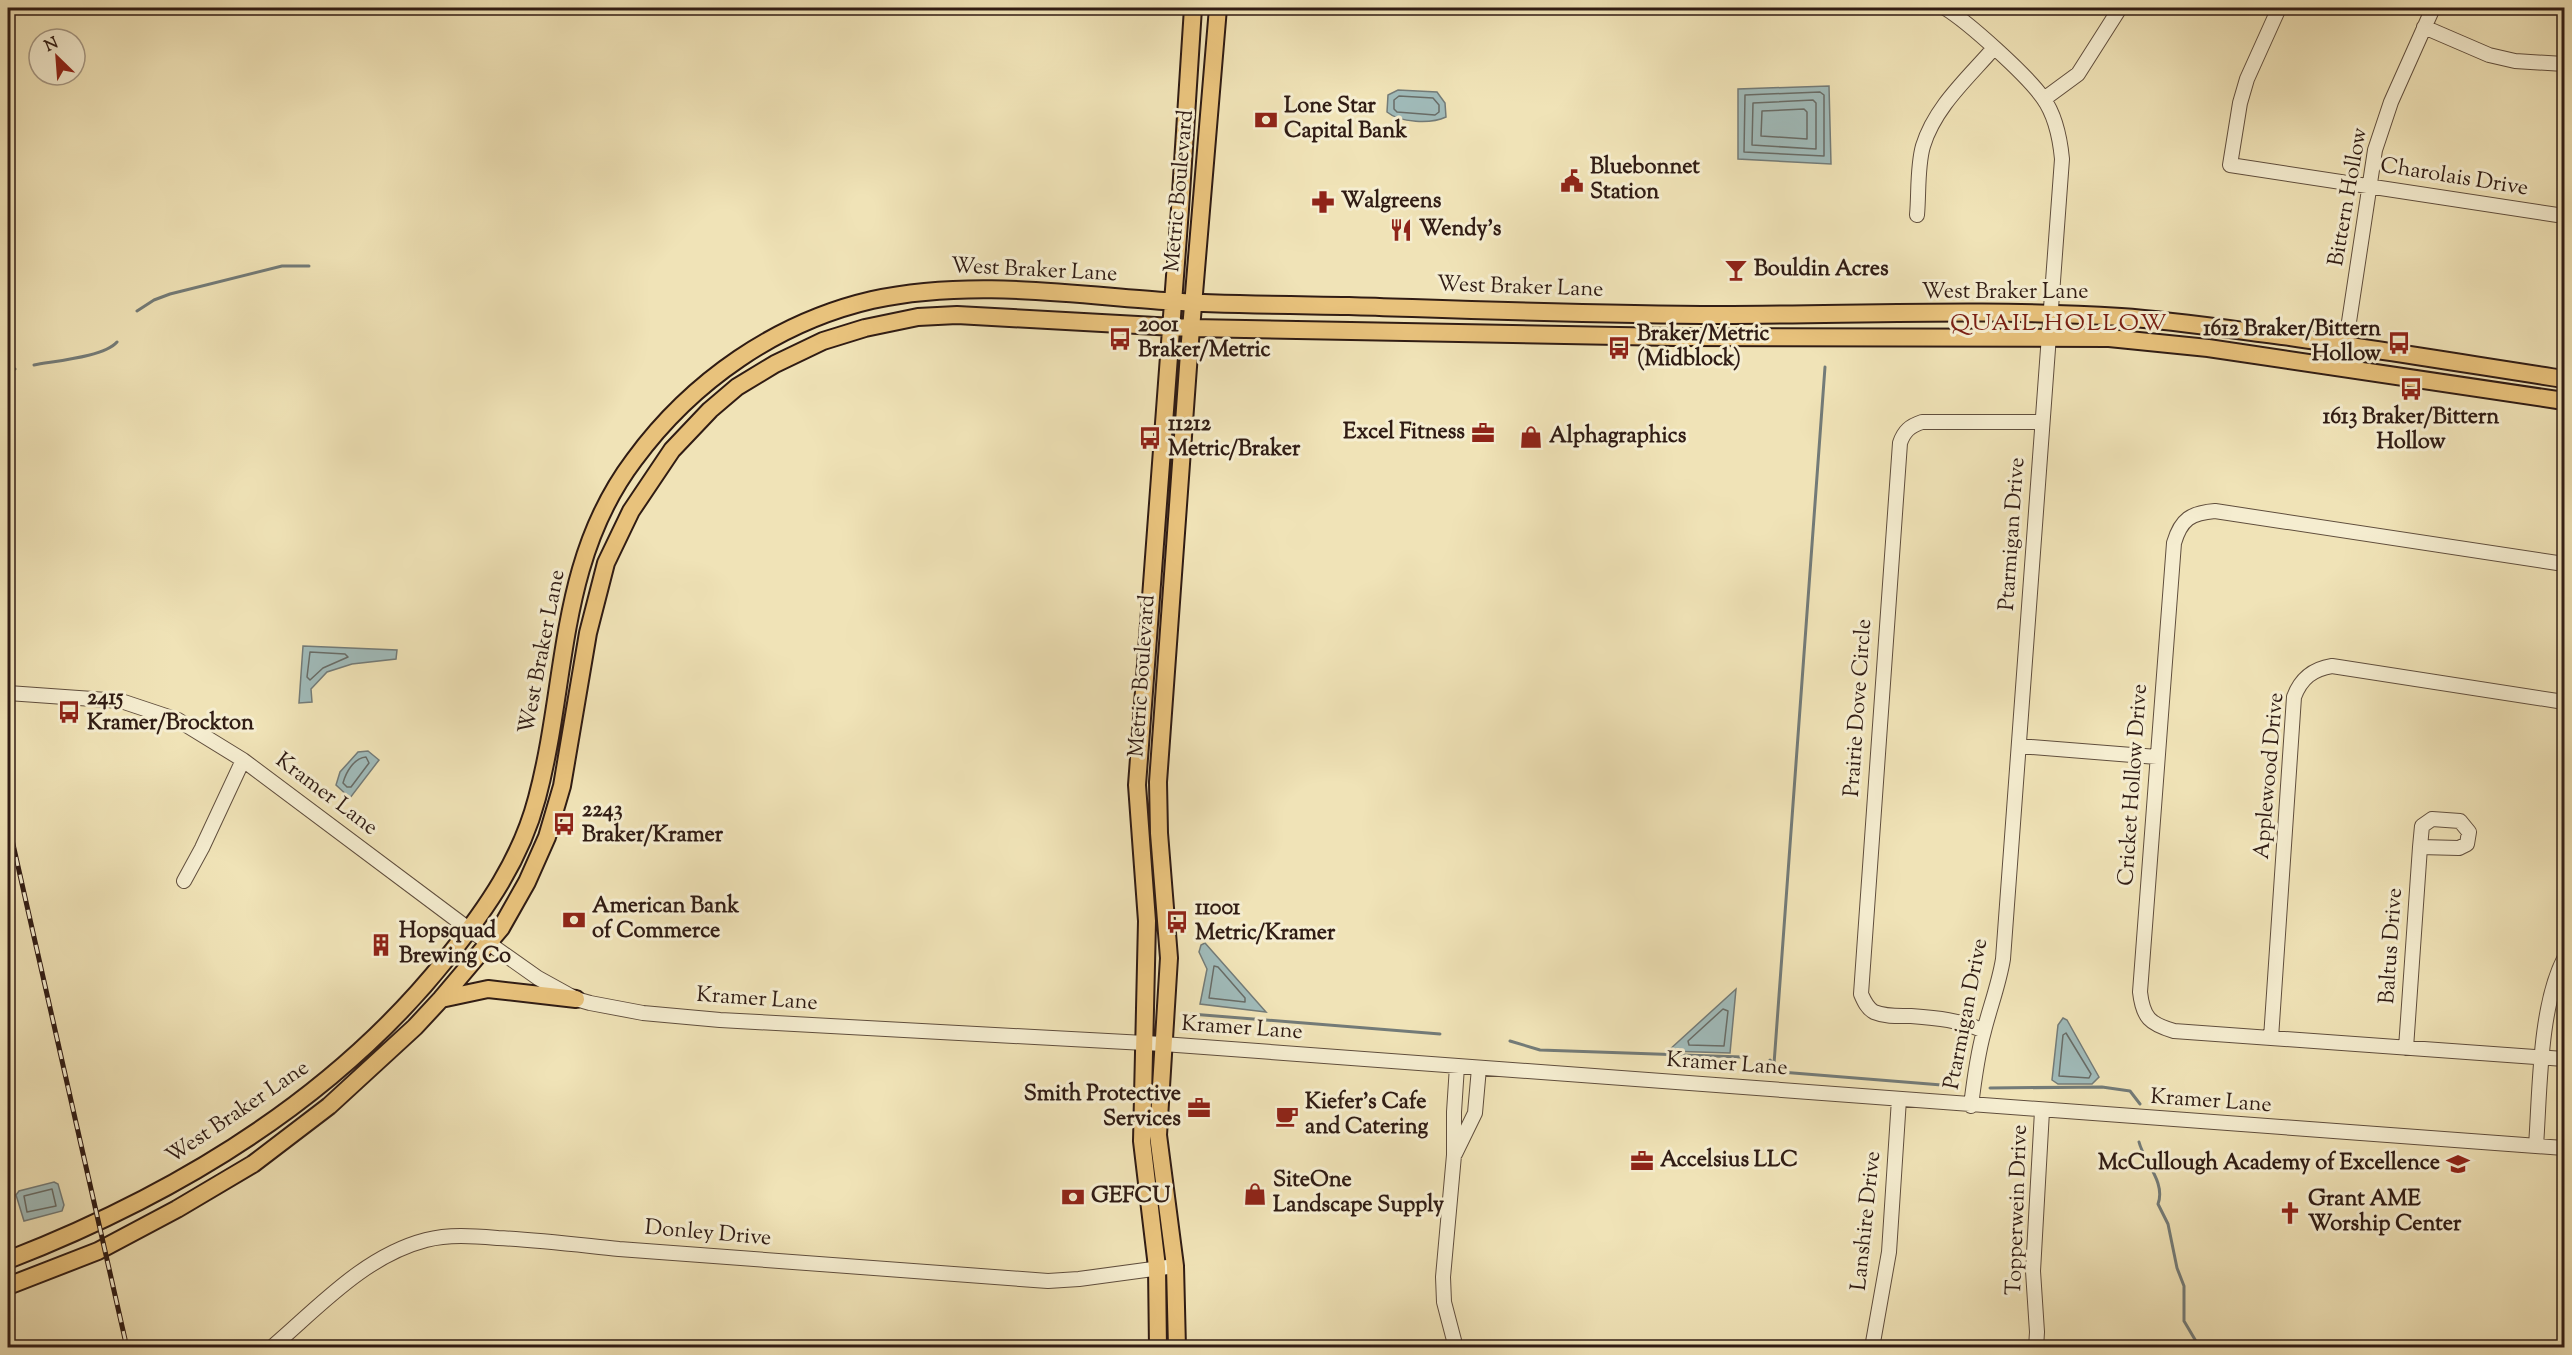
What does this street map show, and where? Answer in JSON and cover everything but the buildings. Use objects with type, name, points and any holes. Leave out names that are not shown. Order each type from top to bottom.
[{"type":"main road","name":"Metric Boulevard","points":[[1158,1347],[1157,1268],[1142,1141],[1147,921],[1137,785],[1172,327],[1193,8]]},
{"type":"main road","name":"Metric Boulevard","points":[[1177,1347],[1175,1266],[1158,1135],[1169,958],[1159,832],[1158,782],[1193,302],[1218,8]]},
{"type":"main road","name":"West Braker Lane","points":[[8,1260],[109,1217],[176,1183],[239,1145],[324,1083],[419,993],[470,930],[512,866],[528,829],[544,768],[575,583],[597,523],[628,466],[658,429],[711,378],[762,344],[803,322],[861,303],[896,295],[978,287],[1173,302],[1432,309],[1676,315],[2052,314],[2186,323],[2565,379]]},
{"type":"main road","points":[[1427,333],[1432,309]]},
{"type":"main road","name":"West Braker Lane","points":[[8,1286],[98,1251],[177,1209],[253,1164],[329,1106],[415,1027],[441,999],[501,928],[527,882],[553,821],[572,735],[588,633],[606,563],[631,511],[672,450],[707,413],[729,394],[775,364],[823,341],[866,328],[918,317],[957,315],[1192,328],[1673,338],[2048,336],[2158,341],[2565,401]]},
{"type":"main road","points":[[1673,338],[1676,315]]},
{"type":"main road","points":[[711,378],[729,394]]},
{"type":"main road","points":[[691,397],[707,413]]},
{"type":"main road","points":[[560,666],[583,666]]},
{"type":"main road","points":[[1146,674],[1166,676]]},
{"type":"main road","points":[[441,999],[488,989],[576,999]]},
{"type":"main road","points":[[239,1145],[253,1164]]},
{"type":"street","name":"Ptarmigan Drive","points":[[1944,8],[1993,49],[2044,99],[2059,135],[2062,159],[2003,959],[2000,982],[1984,1032],[1971,1106]]},
{"type":"street","points":[[2044,99],[2078,74],[2120,8]]},
{"type":"street","name":"Charolais Drive","points":[[2279,8],[2247,79],[2240,103],[2230,165],[2565,216]]},
{"type":"street","name":"Bittern Hollow","points":[[2342,368],[2369,186],[2382,126],[2433,8]]},
{"type":"street","points":[[2424,27],[2489,54],[2515,61],[2565,64]]},
{"type":"street","points":[[1917,215],[1923,148],[1929,132],[1941,110],[1993,49]]},
{"type":"street","name":"Prairie Dove Circle","points":[[1984,1032],[1967,1024],[1947,1019],[1883,1014],[1872,1011],[1865,1004],[1861,994],[1900,443],[1904,433],[1912,425],[1922,422],[2042,422]]},
{"type":"street","name":"Cricket Hollow Drive","points":[[2565,564],[2215,511],[2198,513],[2187,519],[2178,529],[2174,543],[2140,992],[2141,1005],[2146,1016],[2156,1026],[2174,1031],[2565,1059]]},
{"type":"street","name":"Applewood Drive","points":[[2271,1038],[2294,697],[2299,684],[2320,668],[2332,666],[2565,702]]},
{"type":"street","name":"Kramer Lane","points":[[8,693],[130,703],[178,720],[243,760],[470,930],[538,978],[576,999],[643,1013],[720,1020],[1163,1044],[1971,1106],[2565,1148]]},
{"type":"street","points":[[2019,746],[2157,757]]},
{"type":"street","points":[[184,881],[243,760]]},
{"type":"street","name":"Baltus Drive","points":[[2406,1048],[2420,847]]},
{"type":"street","points":[[2536,1146],[2550,994],[2565,959]]},
{"type":"street","points":[[1456,1347],[1444,1302],[1443,1277],[1454,1155],[1457,1066]]},
{"type":"street","points":[[1454,1155],[1475,1113],[1479,1068]]},
{"type":"street","name":"Lanshire Drive","points":[[1872,1347],[1889,1252],[1899,1099]]},
{"type":"street","name":"Topperwein Drive","points":[[2036,1347],[2033,1271],[2042,1111]]},
{"type":"street","name":"Donley Drive","points":[[271,1347],[355,1276],[378,1260],[426,1240],[447,1237],[522,1239],[735,1259],[1048,1281],[1079,1280],[1175,1266]]},
{"type":"water","points":[[1829,86],[1831,164],[1738,159],[1738,89]]},
{"type":"water","points":[[1398,90],[1437,92],[1445,103],[1446,117],[1432,121],[1416,121],[1393,116],[1387,112],[1388,95]]},
{"type":"water","points":[[303,646],[397,650],[396,659],[352,664],[327,672],[311,689],[312,702],[299,703]]},
{"type":"water","points":[[368,751],[379,760],[350,798],[336,785],[340,772],[358,752]]},
{"type":"water","points":[[1205,943],[1266,1012],[1200,1004],[1207,969],[1199,952],[1201,945]]},
{"type":"water","points":[[1736,989],[1730,1053],[1668,1051]]},
{"type":"water","points":[[2063,1018],[2067,1020],[2099,1077],[2092,1084],[2058,1084],[2052,1080],[2058,1025]]},
{"type":"water","points":[[54,1182],[58,1184],[64,1205],[62,1211],[24,1221],[16,1195],[19,1191]]},
{"type":"waterway","points":[[137,311],[154,300],[170,294],[282,266],[309,266]]},
{"type":"waterway","points":[[34,365],[90,355],[111,347],[117,342]]},
{"type":"waterway","points":[[1774,1064],[1825,367]]},
{"type":"waterway","points":[[8,371],[15,369]]},
{"type":"waterway","points":[[1191,1014],[1440,1034]]},
{"type":"waterway","points":[[1510,1041],[1540,1050],[1742,1057]]},
{"type":"waterway","points":[[1770,1060],[1781,1072],[1954,1086]]},
{"type":"waterway","points":[[1990,1088],[2102,1087],[2130,1091],[2140,1104]]},
{"type":"waterway","points":[[2139,1142],[2157,1180],[2160,1196],[2158,1204],[2168,1224],[2177,1268],[2184,1286],[2184,1321],[2200,1348]]},
{"type":"railway","points":[[8,822],[127,1348]]},
{"type":"place","name":"Lone Star Capital Bank","points":[[1266,120]]},
{"type":"place","name":"Bluebonnet Station","points":[[1572,181]]},
{"type":"place","name":"Walgreens","points":[[1323,202]]},
{"type":"place","name":"Wendy's","points":[[1401,230]]},
{"type":"place","name":"Bouldin Acres","points":[[1736,270]]},
{"type":"place","name":"2001 Braker/Metric","points":[[1120,339]]},
{"type":"place","name":"1612 Braker/Bittern Hollow","points":[[2399,343]]},
{"type":"place","name":"Braker/Metric (Midblock)","points":[[1619,348]]},
{"type":"place","name":"1613 Braker/Bittern Hollow","points":[[2411,389]]},
{"type":"place","name":"Excel Fitness","points":[[1483,433]]},
{"type":"place","name":"Alphagraphics","points":[[1531,437]]},
{"type":"place","name":"11212 Metric/Braker","points":[[1150,438]]},
{"type":"place","name":"2415 Kramer/Brockton","points":[[69,712]]},
{"type":"place","name":"2243 Braker/Kramer","points":[[564,824]]},
{"type":"place","name":"American Bank of Commerce","points":[[574,920]]},
{"type":"place","name":"11001 Metric/Kramer","points":[[1177,922]]},
{"type":"place","name":"Hopsquad Brewing Co","points":[[381,945]]},
{"type":"place","name":"Smith Protective Services","points":[[1199,1108]]},
{"type":"place","name":"Kiefer's Cafe and Catering","points":[[1287,1116]]},
{"type":"place","name":"Accelsius LLC","points":[[1642,1161]]},
{"type":"place","name":"McCullough Academy of Excellence","points":[[2458,1164]]},
{"type":"place","name":"SiteOne Landscape Supply","points":[[1255,1194]]},
{"type":"place","name":"GEFCU","points":[[1073,1197]]},
{"type":"place","name":"Grant AME Worship Center","points":[[2290,1213]]},
{"type":"district","name":"QUAIL HOLLOW","points":[[2059,324]]}]
